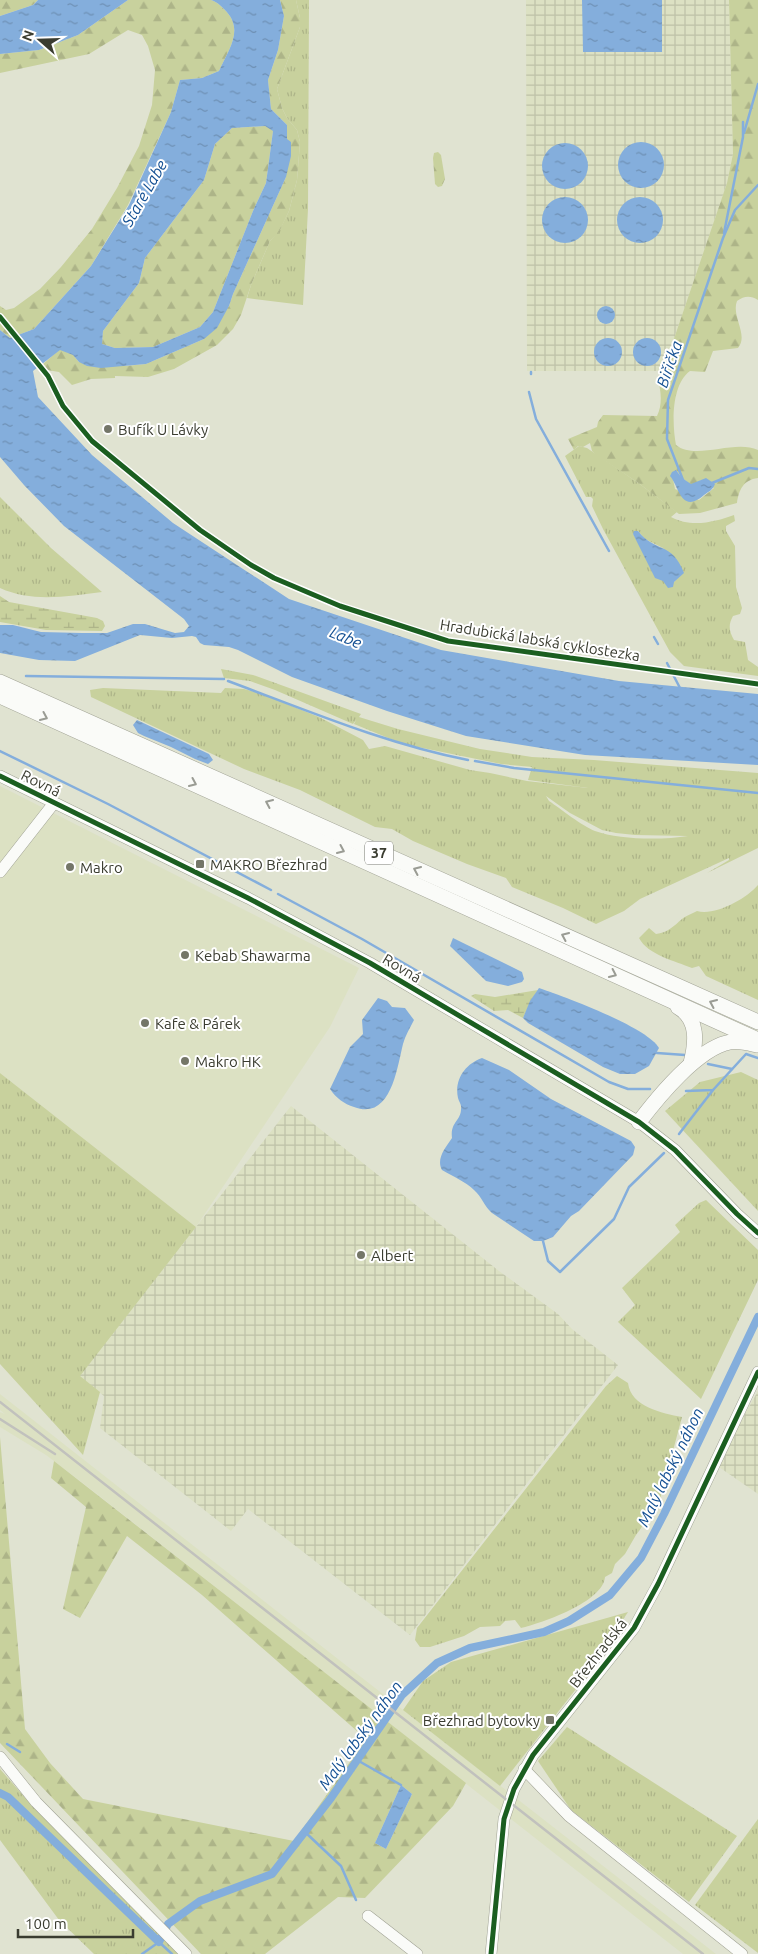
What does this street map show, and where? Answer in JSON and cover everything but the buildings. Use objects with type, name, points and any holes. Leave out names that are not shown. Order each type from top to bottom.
[{"type":"main road","name":"37","points":[[0,682],[758,1022]]},
{"type":"main road","name":"37","points":[[0,696],[758,1040]]},
{"type":"main road","points":[[633,983],[670,1002],[689,1015],[695,1029],[692,1061]]},
{"type":"main road","points":[[639,1122],[692,1061],[724,1043],[735,1041],[758,1045]]},
{"type":"street","name":"Rovná","points":[[0,776],[248,898],[370,963],[639,1122],[675,1150],[758,1233]]},
{"type":"street","points":[[0,872],[54,803]]},
{"type":"street","name":"Březhradská","points":[[491,1954],[504,1819],[509,1801],[524,1769],[533,1755],[634,1628],[658,1584],[758,1372]]},
{"type":"street","points":[[0,1758],[36,1802],[186,1954]]},
{"type":"street","points":[[524,1769],[570,1816],[742,1954]]},
{"type":"street","points":[[368,1916],[417,1954]]},
{"type":"shaded area","points":[[526,0],[729,0],[733,154],[727,183],[663,371],[527,371]]},
{"type":"shaded area","points":[[0,786],[359,968],[330,1027],[196,1227],[0,1073]]},
{"type":"shaded area","points":[[291,1106],[499,1271],[558,1314],[572,1329],[618,1365],[410,1635],[248,1509],[231,1531],[100,1428],[104,1396],[79,1376]]},
{"type":"shaded area","points":[[758,1391],[758,1494],[716,1465]]},
{"type":"shaded area","points":[[0,1394],[716,1954],[683,1954],[88,1487],[46,1455],[0,1427],[0,1412],[5,1414],[0,1410]]},
{"type":"green space","points":[[0,0],[38,0],[33,5],[0,16]]},
{"type":"green space","points":[[128,0],[211,0],[224,9],[233,24],[234,32],[231,47],[219,71],[202,78],[180,80],[171,112],[128,205],[91,266],[34,329],[10,338],[0,330],[0,306],[6,310],[14,308],[40,289],[92,229],[117,188],[139,146],[152,105],[155,70],[148,46],[142,35],[128,30],[89,54],[0,73],[0,54],[39,50],[78,35]]},
{"type":"green space","points":[[280,0],[296,0],[300,18],[300,27],[277,89],[282,108],[287,118],[297,130],[300,142],[297,180],[289,211],[278,234],[270,241],[251,285],[241,315],[233,329],[217,345],[174,369],[148,377],[115,376],[115,378],[91,379],[72,385],[59,372],[47,370],[42,365],[60,349],[73,355],[79,362],[125,366],[146,364],[204,339],[229,306],[286,177],[273,131],[266,183],[213,312],[200,327],[153,347],[115,348],[102,344],[103,331],[139,283],[145,258],[204,180],[215,144],[232,128],[265,126],[287,138],[287,125],[271,109],[268,80],[278,50],[284,16]]},
{"type":"green space","points":[[296,0],[309,0],[308,209],[303,305],[247,298],[270,241],[278,233],[289,211],[297,180],[300,142],[297,130],[287,118],[282,108],[277,89],[300,27]]},
{"type":"green space","points":[[729,0],[758,0],[758,300],[747,297],[737,301],[736,313],[742,337],[738,348],[713,351],[705,372],[690,371],[684,377],[679,386],[674,405],[674,427],[676,445],[684,449],[704,451],[748,447],[758,450],[758,478],[745,483],[737,503],[700,513],[679,514],[637,482],[596,455],[592,451],[590,443],[583,447],[578,446],[574,450],[568,439],[597,427],[603,415],[657,416],[661,396],[657,377],[663,371],[727,183],[733,154]],"holes":[[[676,470],[691,485],[701,480],[714,488],[699,500],[675,489],[673,479]]]},
{"type":"green space","points":[[438,152],[441,155],[445,179],[442,186],[438,187],[435,184],[433,158],[434,153]]},
{"type":"green space","points":[[579,446],[587,448],[677,512],[671,517],[679,520],[703,523],[734,515],[735,521],[726,526],[726,531],[735,546],[736,587],[742,608],[740,614],[733,616],[730,622],[730,631],[734,640],[745,642],[748,660],[758,667],[758,676],[684,666],[670,652],[603,529],[592,506],[593,499],[586,497],[565,456]],"holes":[[[638,531],[645,539],[663,548],[680,575],[674,582],[639,544],[633,534]]]},
{"type":"green space","points":[[0,497],[51,548],[102,592],[38,597],[12,593],[0,588]]},
{"type":"green space","points":[[0,596],[9,602],[97,618],[103,621],[105,626],[102,631],[46,630],[0,622]]},
{"type":"green space","points":[[221,669],[253,675],[361,714],[359,717],[398,729],[480,749],[532,757],[758,773],[758,848],[707,873],[729,860],[729,858],[640,899],[624,911],[596,924],[512,887],[506,878],[413,841],[392,829],[375,827],[300,790],[244,769],[91,697],[90,690],[103,688],[221,693],[225,688],[244,689],[262,694],[319,717],[363,740],[369,749],[385,746],[470,770],[527,781],[588,788],[528,780],[532,767],[501,764],[403,744],[354,724],[356,720],[353,724],[275,690],[250,681],[224,678]],"holes":[[[546,796],[570,813],[602,830],[616,833],[688,836],[641,838],[605,834],[590,829],[549,801]]]},
{"type":"green space","points":[[758,885],[758,1000],[706,976],[699,966],[692,968],[655,953],[643,944],[639,938],[649,928],[656,934],[664,932],[683,918],[697,911],[712,911],[730,905],[746,896]]},
{"type":"green space","points":[[538,990],[523,1018],[508,1010],[494,1011],[471,996],[475,994],[495,997]]},
{"type":"green space","points":[[741,1072],[758,1080],[758,1211],[665,1111],[700,1082]]},
{"type":"green space","points":[[0,1073],[196,1227],[80,1376],[100,1392],[83,1455],[0,1364]]},
{"type":"green space","points":[[706,1200],[758,1250],[758,1280],[701,1399],[618,1322],[635,1305],[622,1288],[680,1232],[675,1225],[699,1203]]},
{"type":"green space","points":[[617,1376],[628,1383],[630,1391],[641,1403],[657,1411],[682,1417],[659,1503],[625,1554],[615,1564],[612,1573],[605,1577],[602,1586],[594,1595],[583,1603],[556,1616],[521,1628],[515,1620],[505,1621],[500,1626],[480,1627],[464,1636],[430,1647],[420,1647],[415,1640],[417,1628],[606,1386]]},
{"type":"green space","points":[[0,1437],[25,1729],[50,1763],[83,1799],[294,1841],[366,1739],[202,1595],[127,1536],[80,1618],[63,1609],[86,1507],[51,1478],[54,1461],[466,1783],[453,1806],[365,1898],[338,1897],[265,1954],[201,1954],[0,1743]],"holes":[[[401,1785],[412,1794],[386,1849],[375,1843]]]},
{"type":"green space","points":[[628,1612],[587,1675],[500,1786],[403,1710],[423,1681],[451,1662]]},
{"type":"green space","points":[[567,1727],[737,1836],[689,1902],[571,1810],[538,1761]]},
{"type":"green space","points":[[0,1769],[34,1808],[186,1954],[94,1954],[59,1920],[0,1840]]},
{"type":"green space","points":[[758,1819],[758,1953],[695,1905]]},
{"type":"water","points":[[38,0],[128,0],[78,35],[39,50],[0,54],[0,16],[33,5]]},
{"type":"water","points":[[211,0],[280,0],[284,16],[278,50],[268,80],[271,109],[287,125],[287,139],[291,142],[291,156],[286,177],[229,306],[217,328],[204,339],[146,364],[101,368],[87,366],[79,362],[73,355],[60,350],[33,371],[38,397],[92,455],[173,523],[289,599],[441,650],[619,681],[758,694],[758,765],[585,755],[466,736],[387,711],[292,677],[238,650],[229,647],[204,645],[196,637],[192,636],[172,638],[140,635],[75,661],[39,660],[0,653],[0,625],[13,625],[41,632],[82,633],[107,633],[133,624],[145,624],[175,633],[184,632],[189,626],[184,619],[64,526],[0,457],[0,330],[10,338],[34,329],[91,266],[129,205],[171,112],[180,80],[202,78],[219,71],[231,47],[234,32],[230,17],[221,6]],"holes":[[[265,126],[273,131],[266,183],[213,312],[200,327],[153,347],[115,348],[102,344],[103,331],[139,283],[145,258],[204,180],[215,144],[232,128]]]},
{"type":"water","points":[[582,0],[662,0],[662,52],[583,52]]},
{"type":"water","points":[[646,142],[658,148],[663,156],[663,174],[658,182],[650,187],[636,188],[624,182],[619,174],[618,160],[624,148],[632,143]]},
{"type":"water","points":[[570,143],[582,149],[587,157],[587,175],[582,183],[574,188],[560,189],[548,183],[543,175],[542,161],[548,149],[556,144]]},
{"type":"water","points":[[570,197],[582,203],[587,211],[587,229],[582,237],[574,242],[560,243],[548,237],[543,229],[542,215],[548,203],[556,198]]},
{"type":"water","points":[[645,197],[649,198],[659,207],[662,211],[662,229],[653,239],[645,243],[635,243],[627,239],[618,229],[617,215],[621,207],[631,198]]},
{"type":"water","points":[[602,306],[610,306],[615,311],[613,322],[602,324],[597,319],[597,311]]},
{"type":"water","points":[[608,338],[618,342],[622,352],[618,362],[608,366],[598,362],[594,352],[598,342]]},
{"type":"water","points":[[647,338],[657,342],[661,352],[657,362],[647,366],[637,362],[633,352],[637,342]]},
{"type":"water","points":[[676,470],[682,478],[691,484],[706,478],[715,484],[710,491],[690,502],[682,497],[670,476]]},
{"type":"water","points":[[634,531],[638,531],[644,538],[669,551],[679,563],[684,573],[674,582],[673,587],[668,588],[663,581],[655,578],[633,534]]},
{"type":"water","points":[[137,720],[209,754],[213,760],[208,764],[138,733],[133,725]]},
{"type":"water","points":[[453,938],[522,972],[524,979],[522,982],[508,986],[486,981],[450,946]]},
{"type":"water","points":[[539,988],[623,1022],[639,1031],[659,1048],[649,1066],[635,1074],[620,1074],[603,1067],[528,1023],[523,1018],[530,1001]]},
{"type":"water","points":[[378,998],[387,1001],[392,1007],[405,1008],[414,1020],[404,1041],[395,1078],[390,1090],[384,1100],[376,1106],[366,1109],[347,1104],[330,1089],[350,1047],[363,1034],[362,1020]]},
{"type":"water","points":[[482,1058],[509,1070],[551,1099],[631,1141],[635,1147],[633,1155],[579,1211],[571,1216],[553,1237],[543,1241],[534,1241],[492,1213],[474,1190],[442,1170],[440,1166],[442,1154],[452,1138],[454,1125],[461,1113],[457,1091],[459,1079],[471,1064]]},
{"type":"water","points":[[401,1785],[412,1794],[386,1849],[375,1843]]},
{"type":"pier","points":[[15,333],[43,367],[40,369],[11,335]]},
{"type":"waterway","points":[[744,133],[758,84]]},
{"type":"waterway","points":[[724,233],[743,137],[743,122]]},
{"type":"waterway","name":"Biřička","points":[[683,480],[667,439],[668,400],[723,238],[735,210],[758,185]]},
{"type":"waterway","points":[[529,392],[536,419],[609,551]]},
{"type":"waterway","name":"Biřička","points":[[712,483],[749,468],[758,469]]},
{"type":"waterway","points":[[654,637],[658,644]]},
{"type":"waterway","points":[[667,663],[680,688]]},
{"type":"waterway","points":[[26,676],[224,679]]},
{"type":"waterway","points":[[228,681],[377,736],[468,760]]},
{"type":"waterway","points":[[0,751],[108,804],[271,890]]},
{"type":"waterway","points":[[475,761],[514,768],[758,793]]},
{"type":"waterway","points":[[278,894],[362,939],[609,1082],[628,1089],[650,1089]]},
{"type":"waterway","points":[[657,1053],[685,1055]]},
{"type":"waterway","points":[[686,1091],[713,1090],[746,1054],[758,1058]]},
{"type":"waterway","points":[[708,1064],[732,1069]]},
{"type":"waterway","points":[[679,1134],[713,1090]]},
{"type":"waterway","points":[[543,1241],[548,1261],[560,1272],[614,1219],[629,1187],[664,1153]]},
{"type":"waterway","name":"Malý labský náhon","points":[[0,1793],[8,1797],[159,1942],[168,1924],[200,1901],[272,1874],[331,1798],[402,1695],[437,1663],[470,1648],[544,1632],[569,1621],[610,1595],[641,1558],[758,1317]]},
{"type":"waterway","points":[[7,1744],[20,1752]]},
{"type":"waterway","points":[[357,1760],[401,1785]]},
{"type":"waterway","points":[[305,1832],[341,1866],[356,1900]]},
{"type":"waterway","name":"Malý labský náhon","points":[[142,1954],[159,1942],[172,1954]]},
{"type":"railway","points":[[0,1402],[703,1954]]},
{"type":"railway","points":[[0,1419],[55,1454]]},
{"type":"cycle path","name":"Hradubická labská cyklostezka","points":[[0,317],[48,376],[63,406],[92,441],[200,530],[251,565],[274,578],[340,606],[448,641],[758,684]]},
{"type":"cycle path","points":[[0,776],[248,898],[370,963],[639,1122],[675,1150],[758,1233]]},
{"type":"cycle path","points":[[491,1954],[504,1819],[514,1789],[533,1755],[634,1628],[658,1584],[758,1372]]},
{"type":"place","name":"Bufík U Lávky","points":[[108,429]]},
{"type":"place","name":"MAKRO Březhrad","points":[[200,864]]},
{"type":"place","name":"Makro","points":[[70,867]]},
{"type":"place","name":"Kebab Shawarma","points":[[185,955]]},
{"type":"place","name":"Kafe & Párek","points":[[145,1023]]},
{"type":"place","name":"Makro HK","points":[[185,1061]]},
{"type":"place","name":"Albert","points":[[361,1255]]},
{"type":"place","name":"Březhrad bytovky","points":[[550,1720]]},
{"type":"water label","name":"Staré Labe","points":[[144,193]]},
{"type":"water label","name":"Labe","points":[[346,637]]}]
